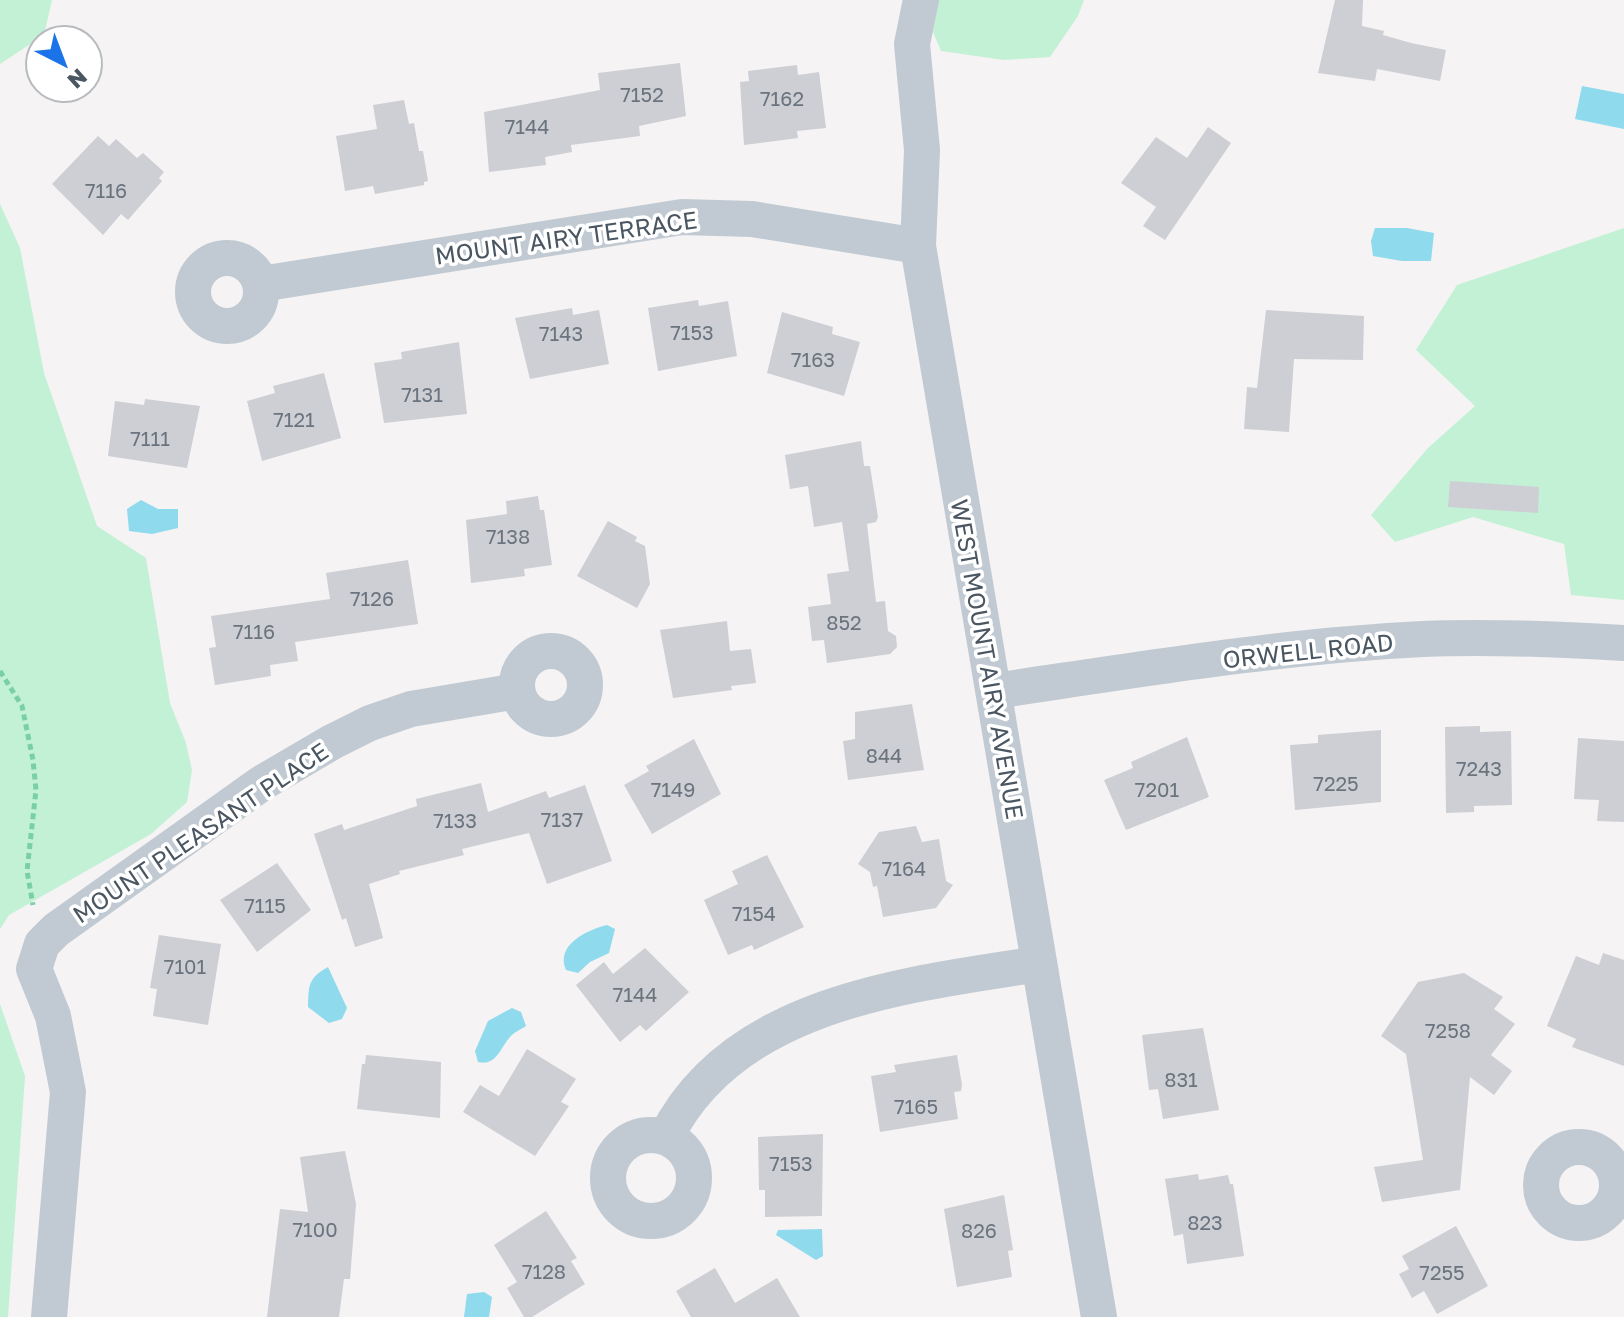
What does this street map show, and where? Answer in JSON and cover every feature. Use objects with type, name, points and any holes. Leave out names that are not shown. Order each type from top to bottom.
[{"type":"street","name":"WEST MOUNT AIRY AVENUE","points":[[921,0],[912,44],[922,150],[918,246],[1099,1317]]},
{"type":"street","name":"MOUNT AIRY TERRACE","points":[[261,284],[682,217],[752,219],[918,246]]},
{"type":"street","name":"ORWELL ROAD","points":[[994,691],[1173,664],[1342,645],[1499,638],[1624,643]]},
{"type":"street","name":"MOUNT PLEASANT PLACE","points":[[36,958],[42,944],[56,930],[262,783],[321,747],[370,723],[411,709],[517,691]]},
{"type":"street","points":[[36,958],[34,969],[63,1052],[68,1092],[49,1317]]},
{"type":"street","points":[[666,1137],[680,1109],[715,1070],[756,1042],[806,1016],[857,998],[907,986],[1039,964]]},
{"type":"path","points":[[0,671],[22,706],[33,760],[36,790],[27,871],[34,910],[36,958]]},
{"type":"green space","points":[[0,0],[52,0],[47,24],[24,24],[24,48],[0,64]]},
{"type":"green space","points":[[939,0],[1084,0],[1078,16],[1050,57],[1004,60],[941,51],[933,32]]},
{"type":"green space","points":[[0,204],[20,248],[44,373],[97,526],[146,558],[170,703],[186,743],[192,770],[187,802],[151,834],[9,915],[0,929]]},
{"type":"green space","points":[[1624,228],[1624,600],[1571,595],[1564,544],[1473,517],[1395,542],[1371,515],[1428,448],[1475,406],[1416,350],[1457,285]]},
{"type":"green space","points":[[0,1004],[25,1076],[8,1317],[0,1317]]},
{"type":"water","points":[[1582,86],[1624,94],[1624,129],[1575,119]]},
{"type":"water","points":[[1375,228],[1407,228],[1434,233],[1431,261],[1402,261],[1373,256],[1371,241]]},
{"type":"water","points":[[141,500],[158,509],[178,509],[178,528],[152,534],[129,531],[127,509]]},
{"type":"water","points":[[607,925],[615,929],[609,953],[590,962],[578,973],[566,970],[565,953],[569,946],[582,935]]},
{"type":"water","points":[[328,967],[347,1008],[342,1019],[329,1023],[308,1007],[310,984],[316,975]]},
{"type":"water","points":[[512,1008],[521,1012],[526,1026],[511,1036],[494,1059],[478,1062],[475,1051],[488,1021]]},
{"type":"water","points":[[822,1229],[823,1256],[816,1260],[776,1235],[778,1230]]},
{"type":"water","points":[[484,1292],[492,1297],[489,1317],[464,1317],[467,1294]]},
{"type":"building","points":[[1335,0],[1363,0],[1362,26],[1384,31],[1383,35],[1411,43],[1446,50],[1440,81],[1377,69],[1375,81],[1318,73]]},
{"type":"building","points":[[680,63],[686,116],[639,126],[640,136],[571,145],[572,152],[545,157],[546,165],[489,172],[484,112],[600,90],[598,73]]},
{"type":"building","points":[[797,65],[798,75],[819,72],[826,128],[797,131],[798,138],[744,145],[740,82],[749,81],[748,71]]},
{"type":"building","points":[[404,100],[409,124],[414,123],[419,151],[423,151],[428,181],[424,185],[375,194],[373,186],[345,191],[336,136],[377,129],[373,105]]},
{"type":"building","points":[[1208,127],[1231,143],[1165,240],[1143,226],[1156,207],[1121,183],[1156,137],[1187,158]]},
{"type":"building","points":[[98,136],[109,146],[116,139],[137,158],[143,153],[164,172],[159,178],[162,181],[128,220],[121,214],[103,235],[52,184]]},
{"type":"building","points":[[698,300],[699,306],[728,301],[737,356],[658,371],[648,308]]},
{"type":"building","points":[[572,308],[573,315],[599,310],[609,364],[530,379],[515,318]]},
{"type":"building","points":[[1266,310],[1364,316],[1363,360],[1294,359],[1289,432],[1244,429],[1247,387],[1257,388]]},
{"type":"building","points":[[782,312],[833,327],[832,334],[860,342],[844,396],[767,373]]},
{"type":"building","points":[[459,342],[467,414],[384,423],[374,363],[402,359],[401,352]]},
{"type":"building","points":[[324,373],[341,438],[262,461],[247,401],[275,393],[273,386]]},
{"type":"building","points":[[145,399],[200,406],[187,468],[108,456],[115,401],[144,405]]},
{"type":"building","points":[[861,441],[864,466],[870,466],[878,517],[876,522],[867,524],[876,602],[885,601],[888,631],[896,636],[897,647],[890,654],[827,663],[824,640],[812,641],[808,607],[831,604],[827,574],[849,571],[842,522],[814,527],[808,486],[790,489],[785,455]]},
{"type":"building","points":[[1450,481],[1539,487],[1538,513],[1448,507]]},
{"type":"building","points":[[538,496],[540,510],[544,510],[552,565],[524,569],[525,576],[471,583],[466,520],[507,514],[506,501]]},
{"type":"building","points":[[608,521],[637,537],[635,541],[645,546],[650,584],[637,608],[577,576]]},
{"type":"building","points":[[408,560],[418,624],[295,642],[298,661],[270,665],[271,676],[215,685],[209,648],[216,647],[211,616],[330,599],[326,573]]},
{"type":"building","points":[[727,621],[730,651],[751,649],[756,683],[731,686],[732,690],[673,698],[660,630]]},
{"type":"building","points":[[912,704],[924,770],[848,780],[843,741],[855,739],[855,712]]},
{"type":"building","points":[[1480,726],[1480,732],[1511,731],[1512,805],[1474,806],[1474,812],[1446,813],[1445,727]]},
{"type":"building","points":[[1381,730],[1381,802],[1295,810],[1290,745],[1318,743],[1318,735]]},
{"type":"building","points":[[1187,737],[1209,797],[1126,830],[1104,780],[1133,768],[1131,762]]},
{"type":"building","points":[[1578,738],[1624,741],[1624,822],[1597,821],[1599,800],[1574,799]]},
{"type":"building","points":[[694,739],[721,794],[652,834],[624,785],[649,771],[646,766]]},
{"type":"building","points":[[481,783],[488,812],[546,791],[549,798],[585,785],[612,861],[547,884],[529,833],[462,849],[464,855],[399,871],[400,874],[369,884],[383,938],[355,947],[346,918],[342,920],[314,834],[342,824],[344,830],[417,806],[416,799]]},
{"type":"building","points":[[916,826],[922,842],[939,839],[946,881],[953,885],[936,908],[883,917],[877,886],[873,887],[870,872],[858,864],[879,832]]},
{"type":"building","points":[[767,855],[804,927],[754,950],[752,945],[728,955],[704,900],[738,884],[732,871]]},
{"type":"building","points":[[277,863],[311,910],[257,952],[220,900]]},
{"type":"building","points":[[159,935],[221,944],[208,1025],[153,1016],[157,989],[150,988]]},
{"type":"building","points":[[645,948],[689,992],[646,1031],[640,1025],[620,1042],[576,985],[604,962],[613,974]]},
{"type":"building","points":[[1603,953],[1624,960],[1624,1066],[1572,1047],[1576,1039],[1547,1026],[1576,956],[1599,965]]},
{"type":"building","points":[[1464,973],[1503,997],[1494,1009],[1515,1024],[1491,1055],[1512,1071],[1494,1095],[1470,1077],[1460,1190],[1382,1202],[1374,1167],[1423,1160],[1406,1054],[1381,1036],[1418,982]]},
{"type":"building","points":[[1203,1028],[1219,1110],[1163,1119],[1158,1089],[1149,1090],[1142,1035]]},
{"type":"building","points":[[527,1049],[576,1079],[561,1102],[569,1106],[535,1156],[463,1112],[480,1085],[499,1096]]},
{"type":"building","points":[[366,1055],[441,1062],[440,1118],[357,1109],[362,1064],[365,1064]]},
{"type":"building","points":[[957,1055],[962,1085],[961,1091],[954,1092],[958,1119],[880,1132],[871,1076],[896,1072],[894,1065]]},
{"type":"building","points":[[823,1134],[822,1216],[765,1217],[765,1190],[759,1190],[758,1137]]},
{"type":"building","points":[[345,1151],[356,1204],[350,1279],[344,1279],[339,1317],[267,1317],[280,1209],[308,1212],[300,1157]]},
{"type":"building","points":[[1198,1174],[1199,1180],[1228,1175],[1230,1184],[1233,1184],[1244,1256],[1187,1264],[1183,1234],[1174,1236],[1165,1179]]},
{"type":"building","points":[[1004,1195],[1013,1250],[1008,1251],[1012,1277],[957,1287],[944,1209]]},
{"type":"building","points":[[546,1211],[577,1258],[571,1261],[585,1284],[532,1317],[524,1317],[507,1288],[517,1282],[494,1245]]},
{"type":"building","points":[[1456,1226],[1488,1286],[1437,1314],[1424,1291],[1412,1298],[1399,1274],[1409,1269],[1402,1256]]},
{"type":"building","points":[[715,1268],[735,1303],[777,1278],[800,1317],[691,1317],[676,1291]]}]
